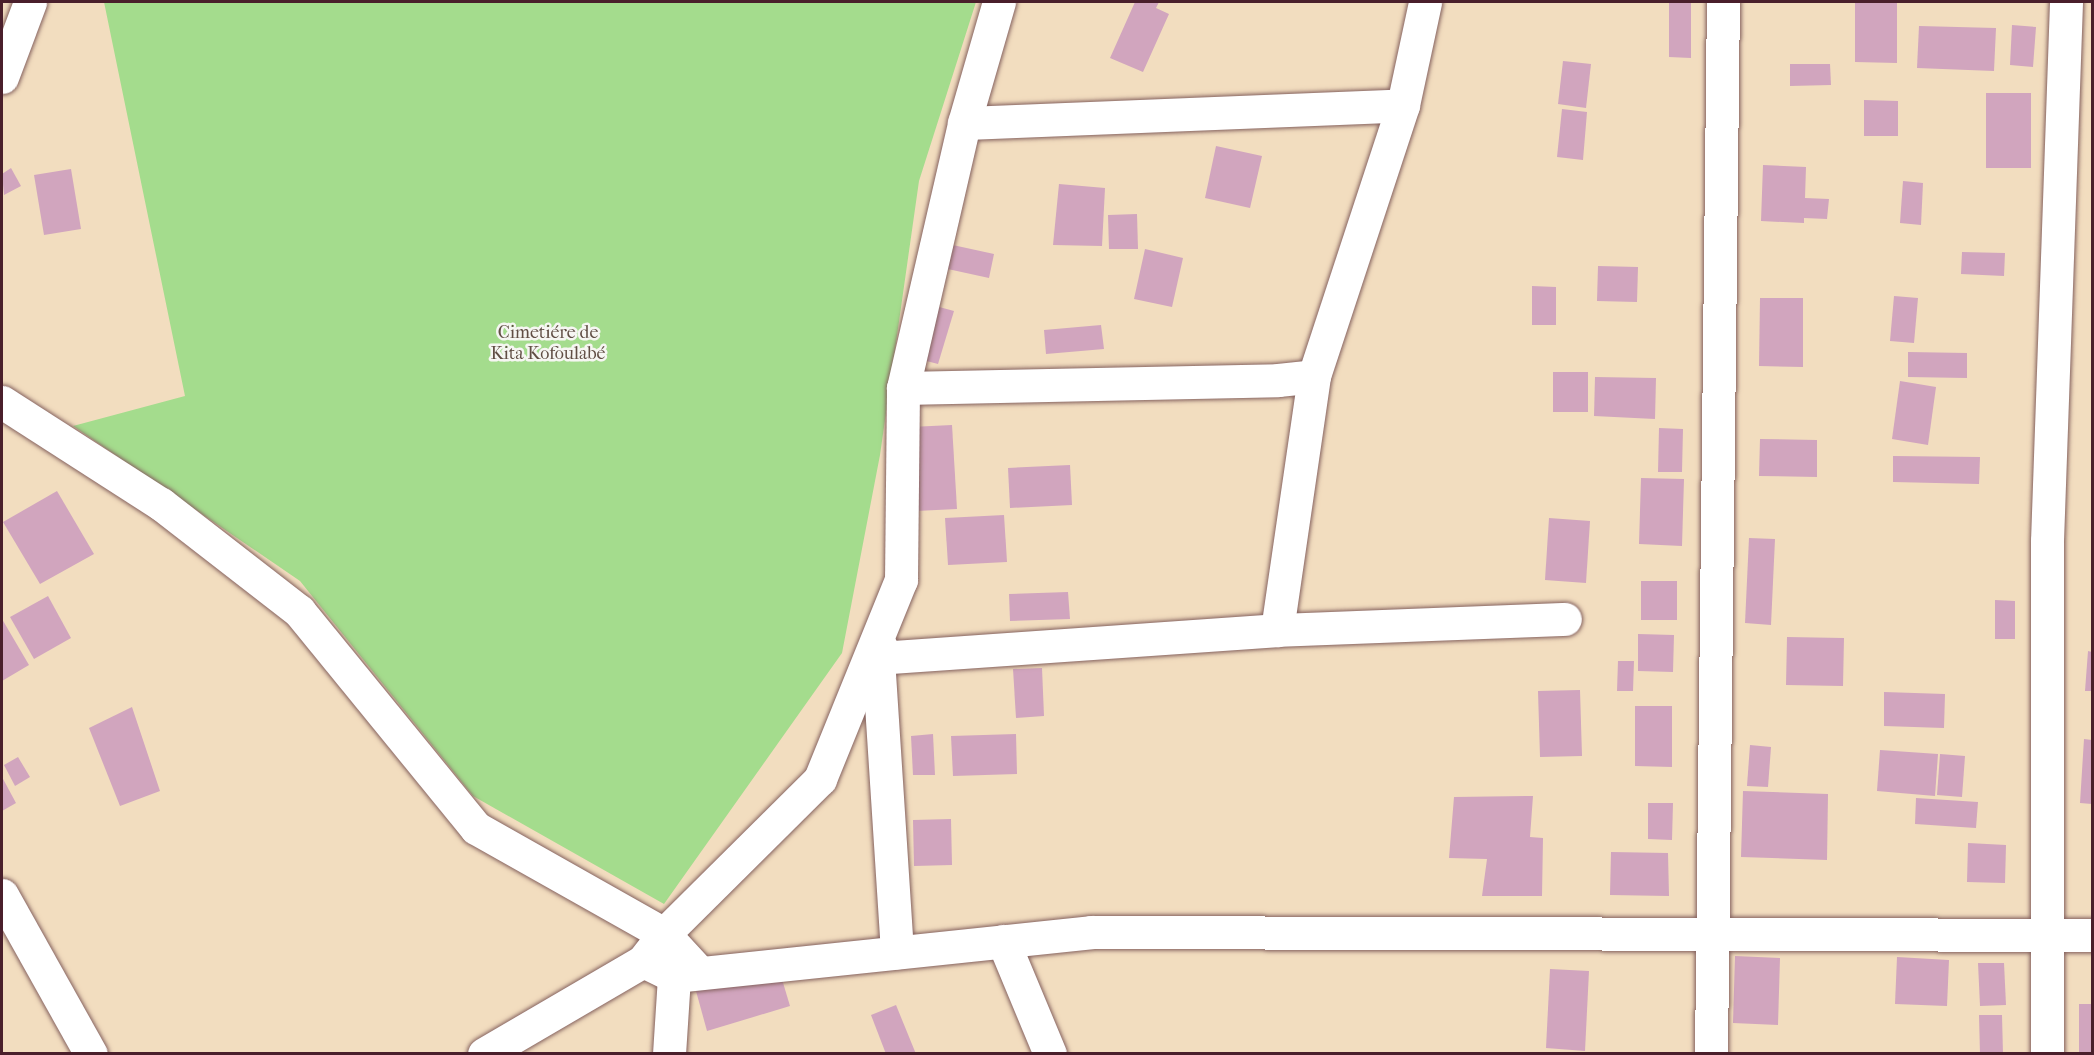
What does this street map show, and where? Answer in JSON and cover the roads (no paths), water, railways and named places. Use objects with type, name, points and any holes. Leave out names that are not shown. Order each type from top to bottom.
[{"type":"street","points":[[2,77],[30,2]]},
{"type":"street","points":[[897,952],[878,658],[901,580],[903,388],[964,123],[999,2]]},
{"type":"street","points":[[1277,630],[1314,376],[1403,105],[1425,2]]},
{"type":"street","points":[[1711,1053],[1710,934],[1723,2]]},
{"type":"street","points":[[2047,1053],[2047,541],[2066,2]]},
{"type":"street","points":[[964,123],[1403,105]]},
{"type":"street","points":[[903,388],[1278,380],[1314,376]]},
{"type":"street","points":[[2,402],[161,504],[299,611],[476,828],[663,934],[687,974],[669,1053]]},
{"type":"street","points":[[484,1053],[643,961],[663,934],[820,779],[901,580]]},
{"type":"street","points":[[878,658],[1277,630],[1565,619]]},
{"type":"street","points":[[2,895],[91,1053]]},
{"type":"street","points":[[643,961],[687,974],[1091,932],[2092,935]]},
{"type":"street","points":[[1003,941],[1050,1053]]},
{"type":"park label","name":"Cimetiére de Kita Kofoulabé","points":[[548,344]]}]
